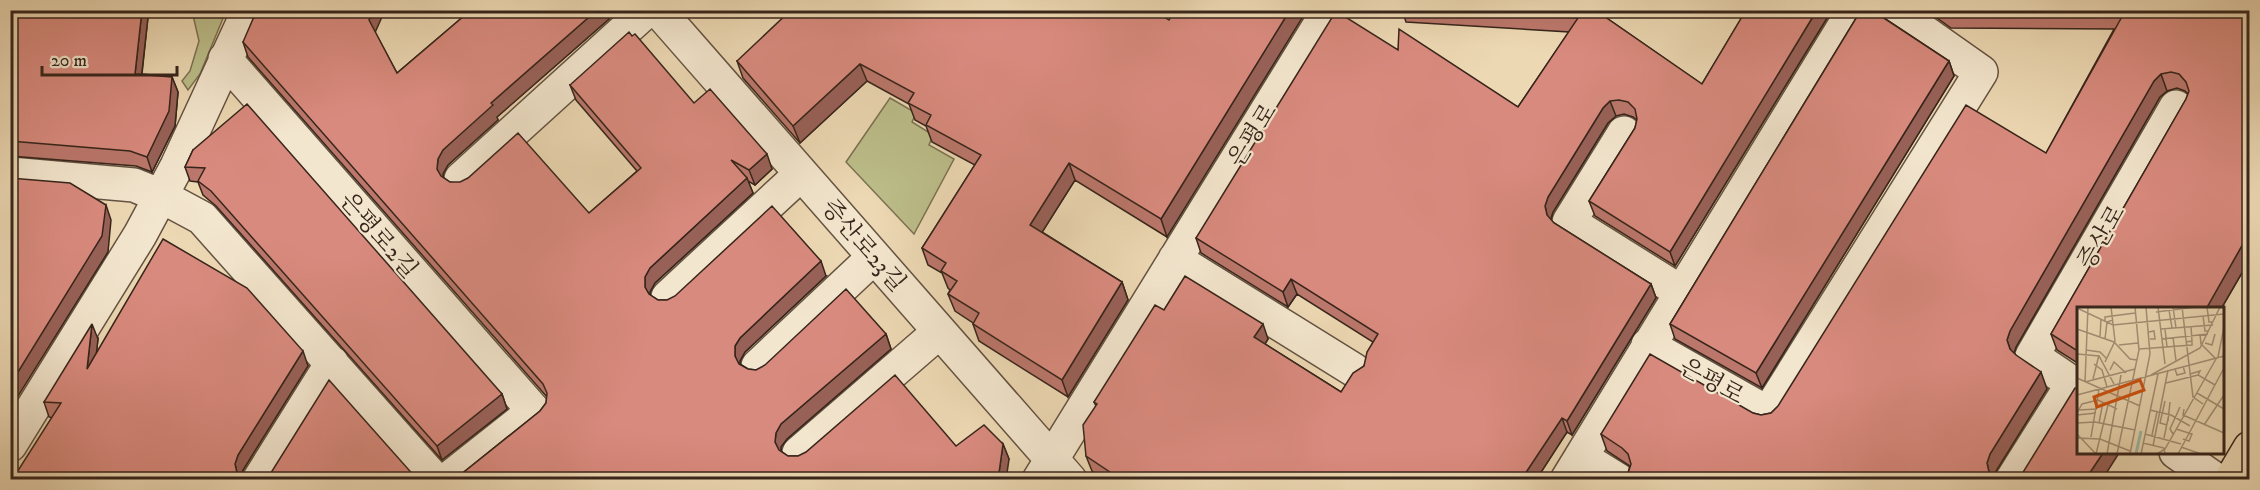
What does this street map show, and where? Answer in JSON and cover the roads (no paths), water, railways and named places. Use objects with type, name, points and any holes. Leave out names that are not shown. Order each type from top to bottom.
[{"type":"main road","points":[[2231,480],[2250,448]]},
{"type":"street","points":[[10,445],[140,235],[177,166],[249,10]]},
{"type":"street","points":[[461,180],[647,10]]},
{"type":"street","name":"증산로23길","points":[[658,10],[939,332],[1053,473]]},
{"type":"street","name":"은평로","points":[[1053,473],[1175,259],[1329,10]]},
{"type":"street","points":[[1618,480],[1574,468],[1854,10]]},
{"type":"street","name":"은평로","points":[[1648,345],[1768,413],[1981,72],[1893,10]]},
{"type":"street","name":"은평로2길","points":[[225,59],[534,411],[447,480]]},
{"type":"street","name":"증산로","points":[[2012,480],[2076,385],[2032,356],[2176,107]]},
{"type":"street","points":[[1624,132],[1569,222],[1681,292]]},
{"type":"street","points":[[10,174],[134,185],[161,196],[202,218],[435,480]]},
{"type":"street","points":[[668,297],[801,174]]},
{"type":"street","points":[[758,366],[874,257]]},
{"type":"street","points":[[1175,259],[1354,370]]},
{"type":"street","points":[[799,453],[939,332]]},
{"type":"street","points":[[259,480],[332,363]]},
{"type":"street","points":[[2177,454],[2216,480]]}]
